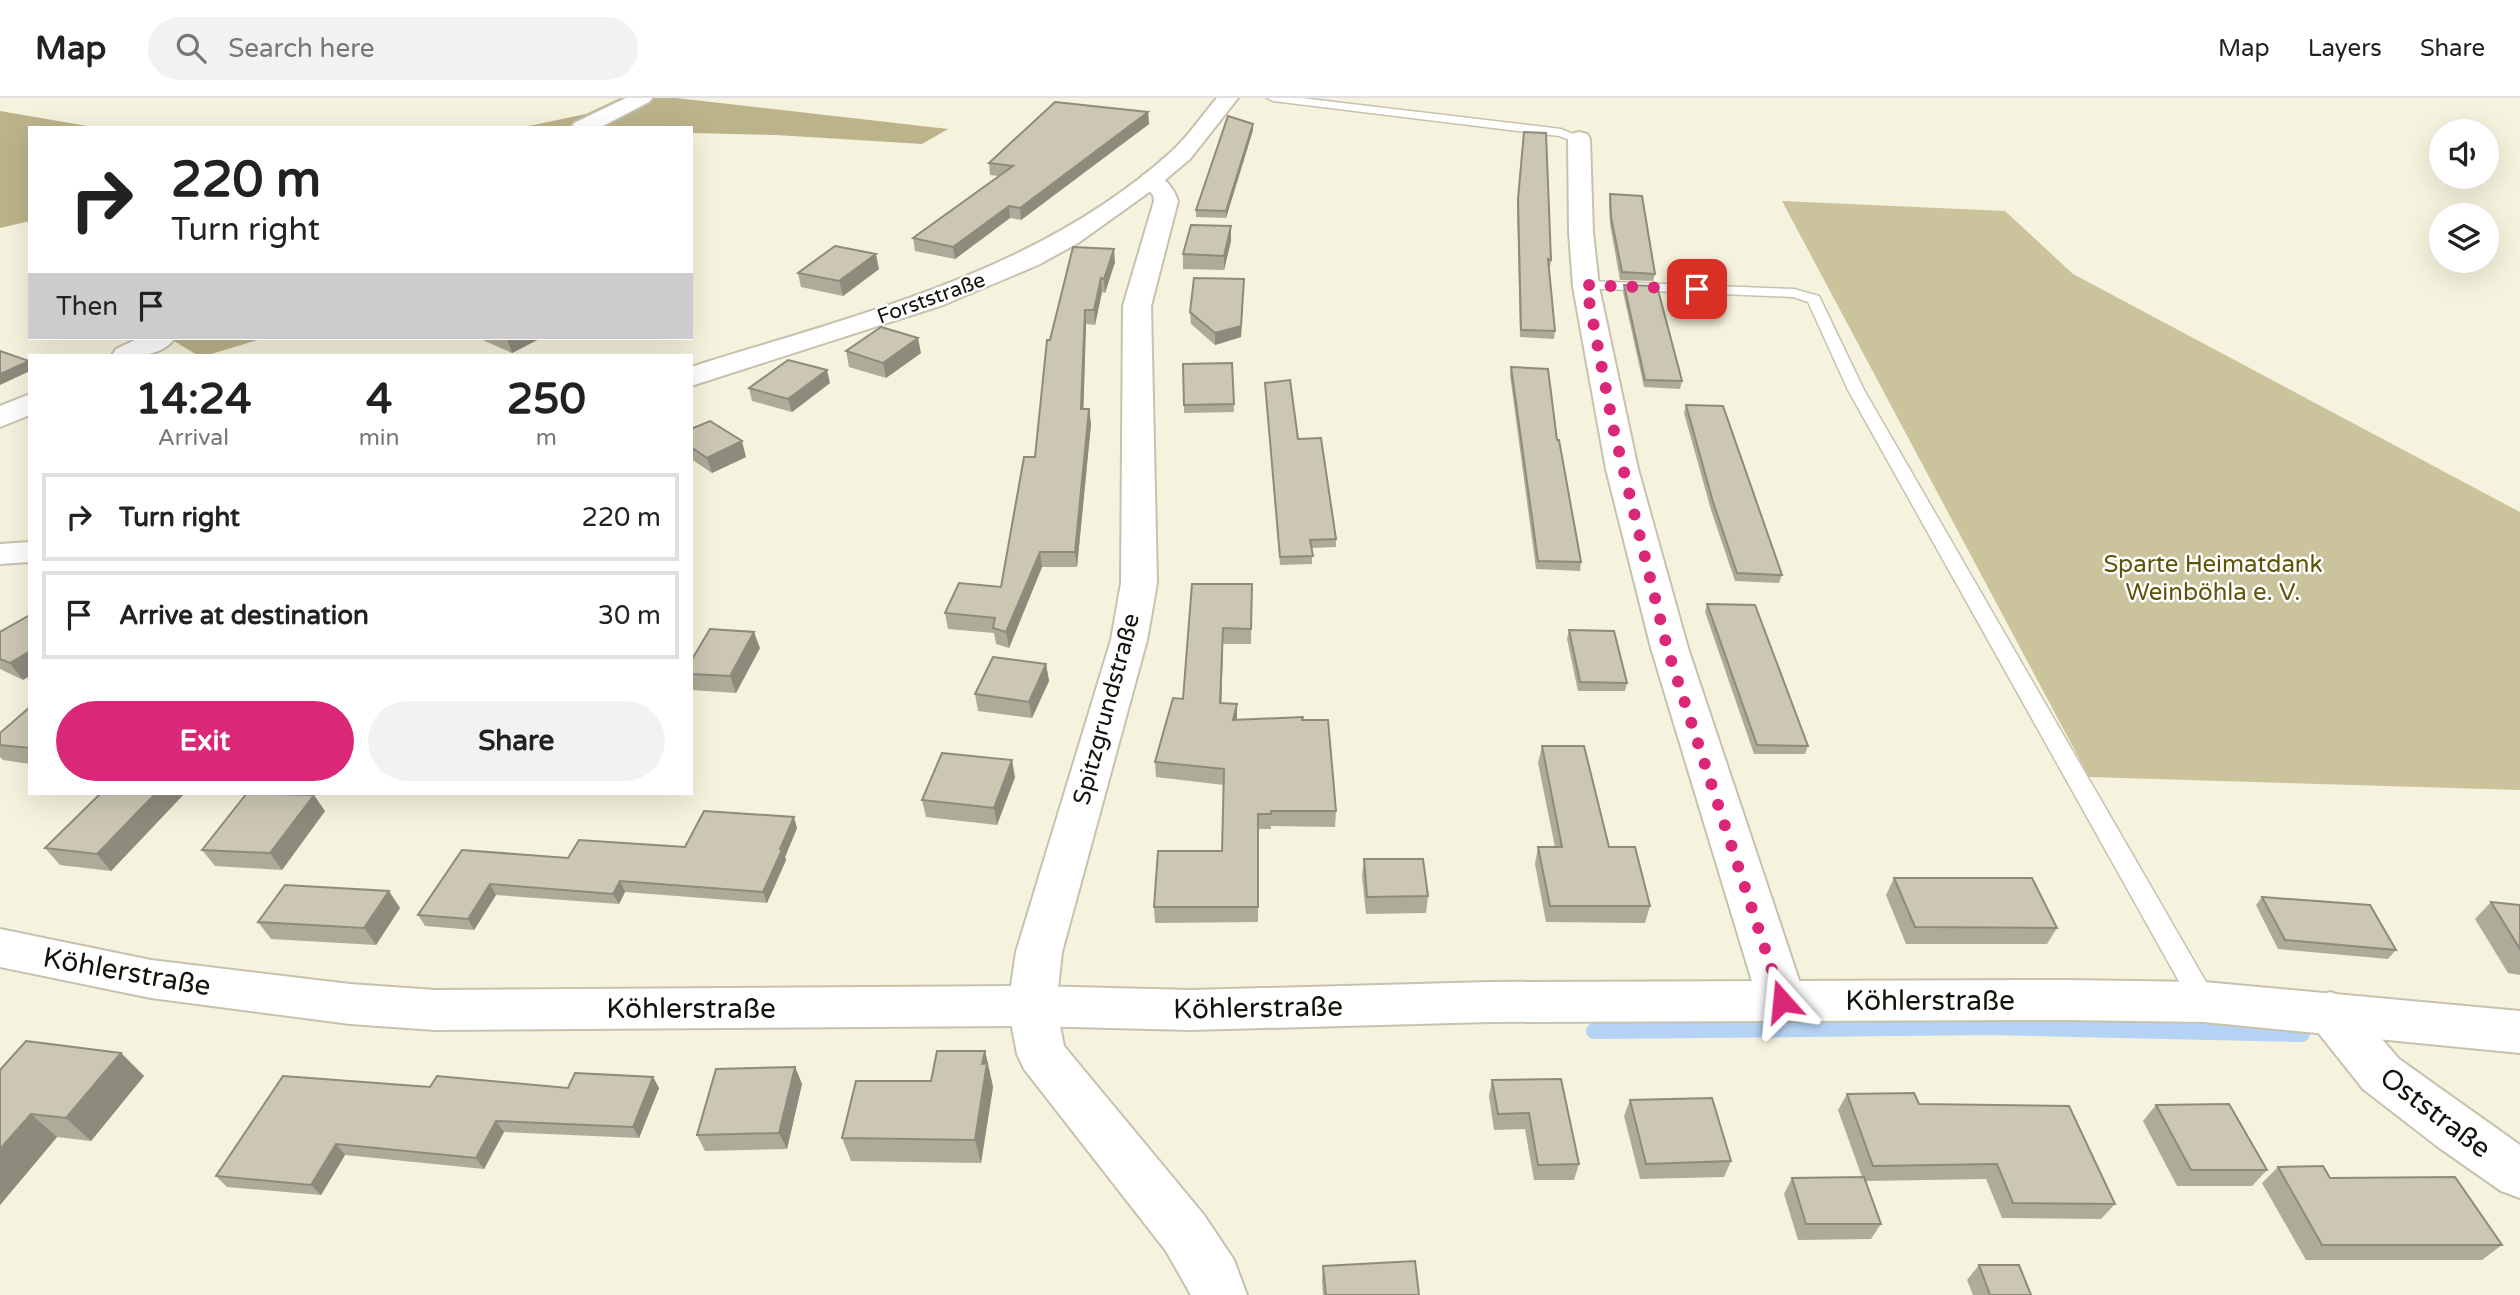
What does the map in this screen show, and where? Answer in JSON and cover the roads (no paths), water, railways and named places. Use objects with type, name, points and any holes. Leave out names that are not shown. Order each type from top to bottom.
[{"type":"street","points":[[587,126],[642,98]]},
{"type":"street","points":[[1152,180],[1182,155],[1228,98]]},
{"type":"street","points":[[1579,139],[1580,208],[1586,285],[1614,431],[1668,651],[1782,1001]]},
{"type":"street","name":"Forststraße","points":[[693,376],[933,299],[1006,271],[1069,238],[1152,180]]},
{"type":"street","name":"Spitzgrundstraße","points":[[1152,180],[1164,193],[1166,201],[1137,306],[1139,583],[1129,640],[1039,952],[1032,1006],[1041,1054],[1185,1233],[1214,1279],[1219,1295]]},
{"type":"street","points":[[128,354],[157,340]]},
{"type":"street","points":[[0,418],[28,404]]},
{"type":"street","points":[[0,554],[28,552]]},
{"type":"street","name":"Köhlerstraße","points":[[0,948],[150,979],[350,1004],[435,1010],[1032,1006],[1191,1010],[1490,1002],[2204,1002],[2520,1032]]},
{"type":"street","name":"Oststraße","points":[[2330,1012],[2381,1074],[2456,1131],[2520,1174]]},
{"type":"lane","points":[[1273,98],[1560,133],[1579,139]]},
{"type":"lane","points":[[1586,285],[1787,293],[1814,299],[1856,390],[2204,1002]]},
{"type":"waterway","points":[[1594,1031],[1991,1027],[2302,1034]]},
{"type":"park label","name":"Sparte Heimatdank Weinböhla e. V.","points":[[2213,578]]}]
